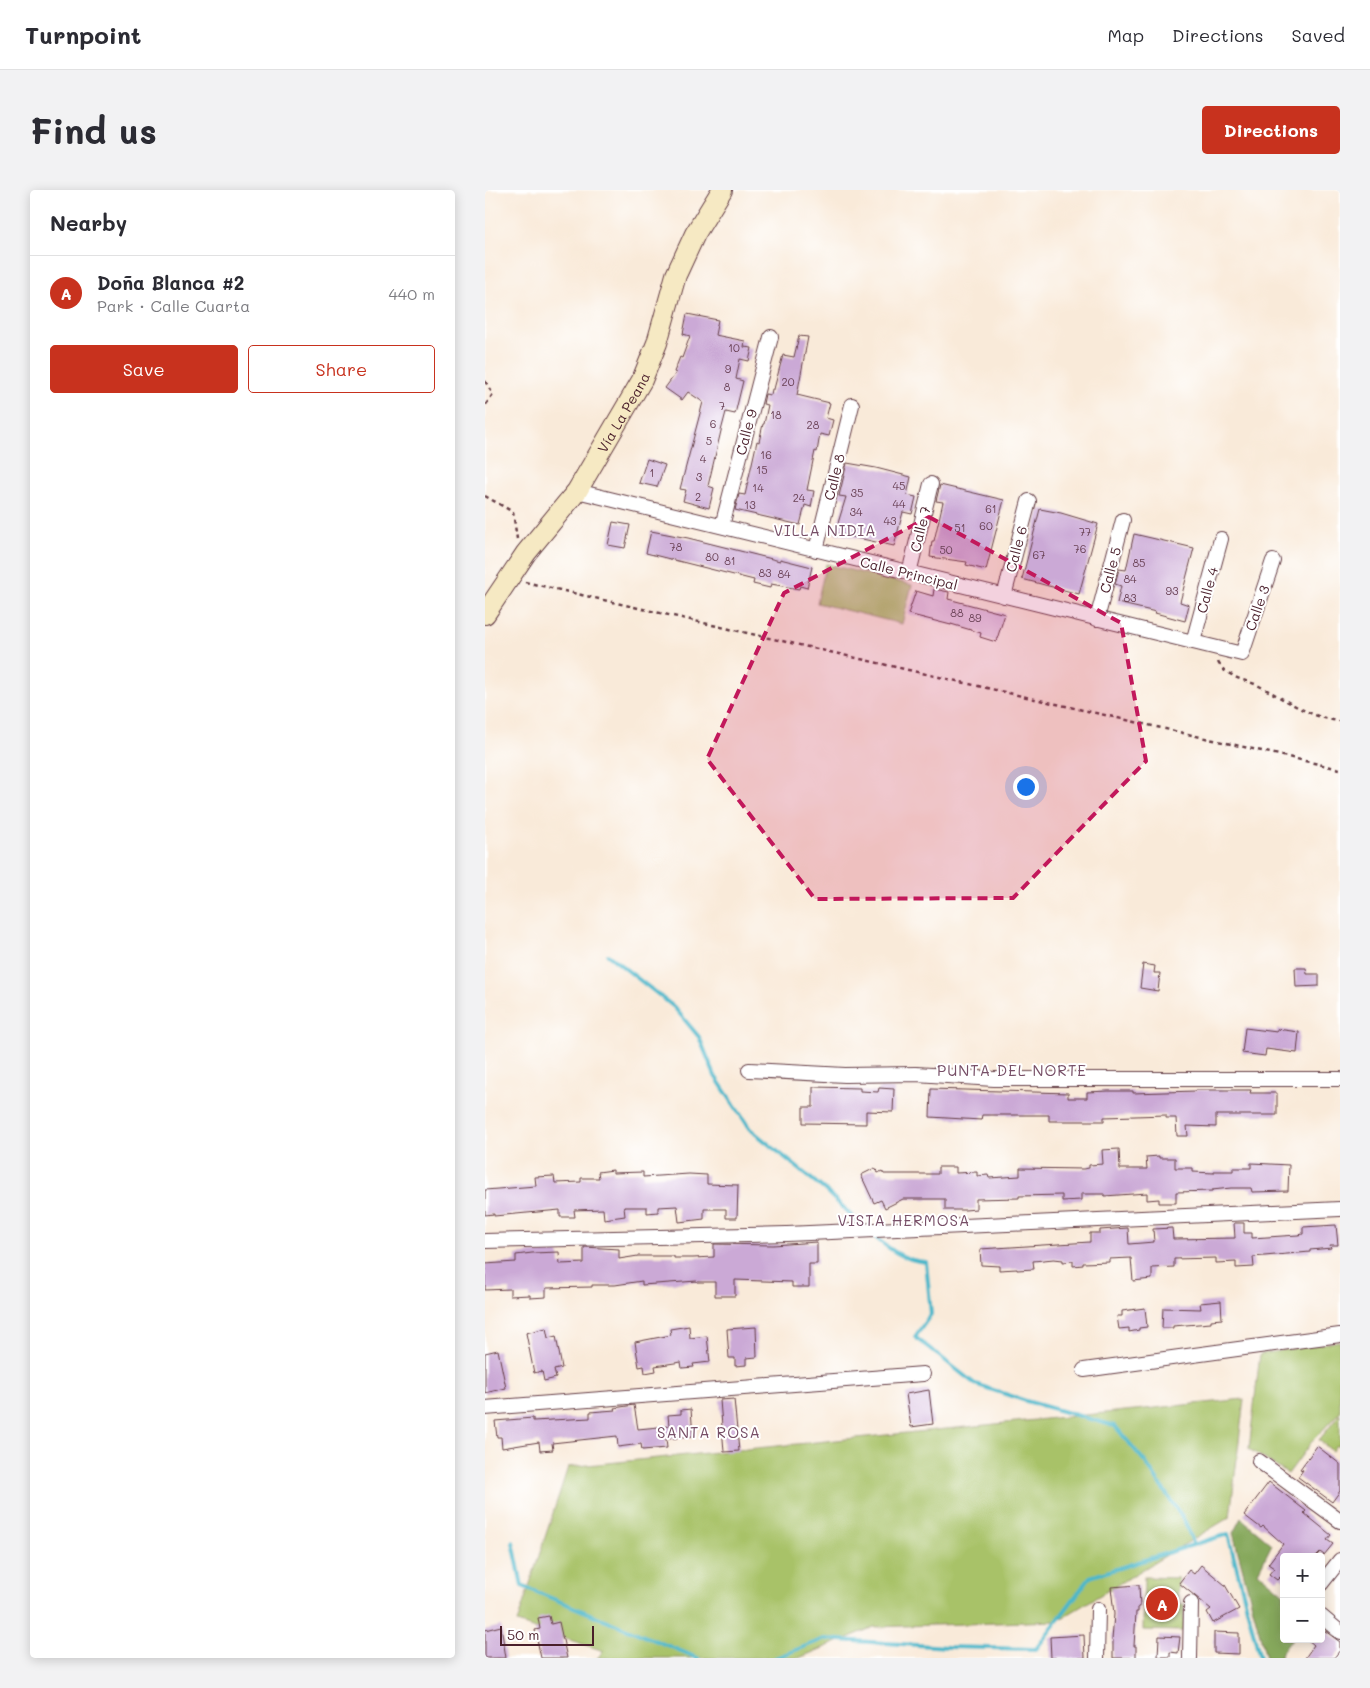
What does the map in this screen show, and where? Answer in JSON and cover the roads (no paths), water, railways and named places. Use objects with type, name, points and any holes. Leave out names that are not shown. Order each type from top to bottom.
[{"type":"street","name":"Vía La Peana","points":[[485,614],[527,553],[577,491],[642,380],[657,343],[676,274],[695,234],[722,190]]},
{"type":"street","name":"Calle 9","points":[[722,526],[771,337]]},
{"type":"street","name":"Calle 8","points":[[817,550],[852,404]]},
{"type":"street","name":"Calle 7","points":[[909,573],[931,484]]},
{"type":"street","name":"Calle Principal","points":[[577,491],[1241,654]]},
{"type":"street","name":"Calle 6","points":[[1004,596],[1029,501]]},
{"type":"street","name":"Calle 5","points":[[1097,619],[1123,520]]},
{"type":"street","name":"Calle 4","points":[[1193,642],[1221,538]]},
{"type":"street","name":"Calle 3","points":[[1241,654],[1273,561]]},
{"type":"street","points":[[749,1070],[845,1075],[916,1074],[994,1079],[1340,1079]]},
{"type":"street","points":[[485,1241],[787,1234],[1340,1209]]},
{"type":"street","points":[[1084,1370],[1340,1335]]},
{"type":"street","points":[[485,1408],[923,1374]]},
{"type":"street","points":[[1259,1461],[1340,1521]]},
{"type":"street","points":[[1325,1579],[1340,1560]]},
{"type":"street","points":[[1191,1603],[1191,1658]]},
{"type":"street","points":[[1097,1658],[1098,1608]]},
{"type":"street","points":[[1325,1619],[1340,1632]]},
{"type":"waterway","points":[[608,955],[674,1007],[699,1037],[715,1076],[750,1129],[825,1190],[862,1226]]},
{"type":"waterway","points":[[871,1234],[890,1249],[903,1256],[926,1262],[931,1314],[915,1337],[975,1384],[1026,1401],[1115,1426],[1146,1463],[1185,1522],[1194,1545]]},
{"type":"waterway","points":[[775,1658],[824,1639],[948,1647],[1036,1649],[1090,1577],[1228,1534],[1260,1658]]},
{"type":"waterway","points":[[513,1542],[522,1586],[698,1658]]},
{"type":"place","name":"Doña Blanca #2","points":[[1162,1604]]},
{"type":"district","name":"VILLA NIDIA","points":[[825,530]]},
{"type":"district","name":"PUNTA DEL NORTE","points":[[1012,1070]]},
{"type":"district","name":"VISTA HERMOSA","points":[[904,1220]]},
{"type":"district","name":"SANTA ROSA","points":[[709,1432]]}]
